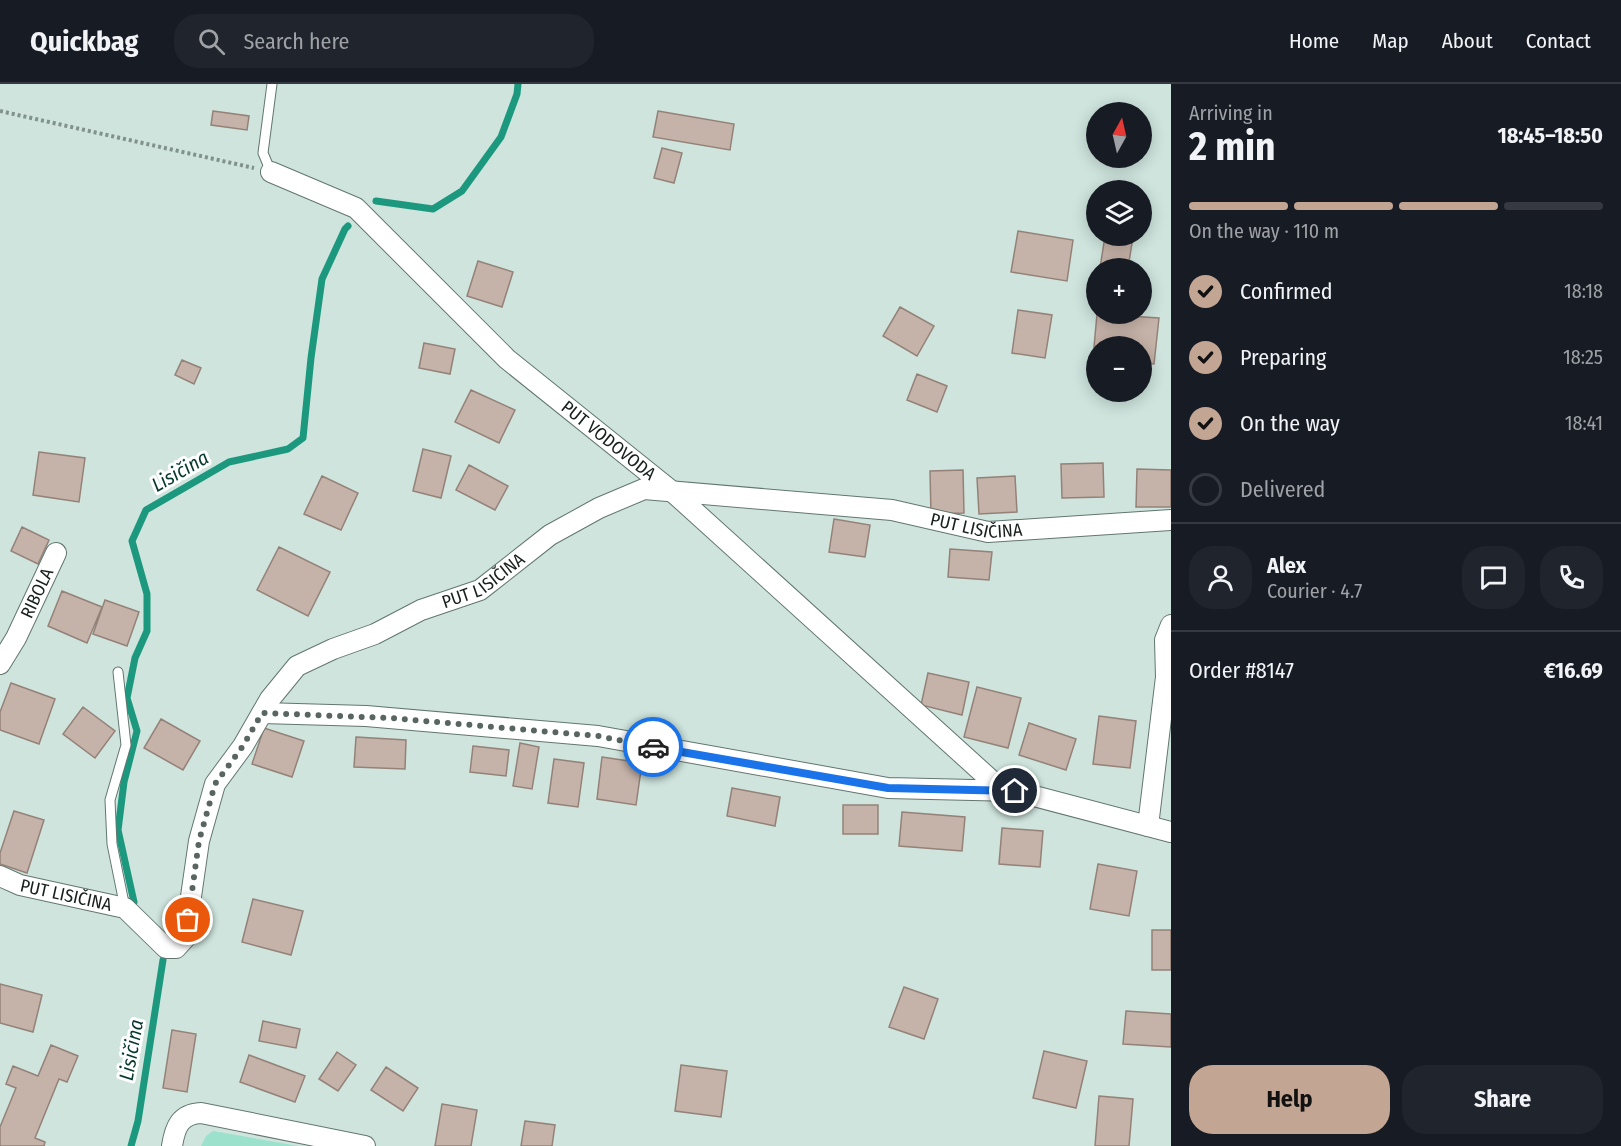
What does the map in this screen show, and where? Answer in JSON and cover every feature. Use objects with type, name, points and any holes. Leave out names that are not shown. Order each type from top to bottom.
[{"type":"street","name":"PUT VODOVODA","points":[[271,172],[356,208],[507,359],[674,493],[1003,791]]},
{"type":"street","name":"PUT LISIČINA","points":[[0,876],[20,885],[124,908],[166,948],[176,948],[185,938],[199,841],[215,784],[243,746],[270,699],[297,666],[333,649],[375,634],[421,610],[480,590],[550,535],[599,508],[644,489],[892,510],[988,532],[1171,520]]},
{"type":"street","name":"RIBOLA","points":[[0,664],[16,638],[56,553]]},
{"type":"street","points":[[1148,826],[1166,677],[1165,640],[1171,625]]},
{"type":"street","points":[[262,713],[366,716],[598,736],[888,788],[1015,791],[1171,832]]},
{"type":"street","points":[[172,1146],[181,1122],[190,1114],[201,1113],[365,1146]]},
{"type":"lane","points":[[271,172],[263,153],[272,84]]},
{"type":"lane","points":[[118,672],[126,745],[110,800],[112,844],[124,908]]},
{"type":"path","points":[[0,111],[271,172]]},
{"type":"green space","points":[[213,1131],[298,1146],[201,1146],[206,1136]]},
{"type":"building","points":[[213,111],[249,116],[247,130],[211,125]]},
{"type":"building","points":[[658,111],[734,124],[730,150],[653,137]]},
{"type":"building","points":[[662,148],[682,153],[674,183],[654,178]]},
{"type":"building","points":[[1018,231],[1073,240],[1067,281],[1011,272]]},
{"type":"building","points":[[1103,246],[1132,246],[1130,258],[1102,258]]},
{"type":"building","points":[[478,261],[513,272],[502,307],[467,296]]},
{"type":"building","points":[[900,307],[934,326],[917,356],[883,336]]},
{"type":"building","points":[[1018,310],[1052,315],[1045,358],[1012,353]]},
{"type":"building","points":[[1152,318],[1159,318],[1154,364],[1152,364],[1152,336],[1095,336],[1096,324],[1152,324]]},
{"type":"building","points":[[424,343],[455,349],[450,374],[419,368]]},
{"type":"building","points":[[182,360],[201,368],[194,384],[175,375]]},
{"type":"building","points":[[917,374],[947,386],[937,412],[907,400]]},
{"type":"building","points":[[471,390],[515,410],[499,443],[455,422]]},
{"type":"building","points":[[423,449],[451,456],[441,498],[413,491]]},
{"type":"building","points":[[39,452],[85,458],[79,502],[33,495]]},
{"type":"building","points":[[1103,463],[1104,497],[1062,498],[1061,464]]},
{"type":"building","points":[[469,465],[508,486],[495,510],[456,490]]},
{"type":"building","points":[[1137,469],[1171,470],[1171,507],[1136,507]]},
{"type":"building","points":[[963,470],[964,513],[931,514],[930,471]]},
{"type":"building","points":[[322,476],[358,493],[341,530],[304,514]]},
{"type":"building","points":[[1015,476],[1017,512],[979,514],[977,478]]},
{"type":"building","points":[[834,519],[870,525],[865,557],[829,552]]},
{"type":"building","points":[[22,527],[49,540],[38,564],[11,551]]},
{"type":"building","points":[[279,547],[330,572],[308,616],[257,590]]},
{"type":"building","points":[[950,549],[992,552],[989,580],[948,577]]},
{"type":"building","points":[[62,591],[102,607],[87,643],[48,626]]},
{"type":"building","points":[[105,600],[139,612],[127,646],[93,634]]},
{"type":"building","points":[[928,673],[969,682],[962,715],[921,705]]},
{"type":"building","points":[[11,683],[55,699],[39,744],[0,730],[0,712]]},
{"type":"building","points":[[977,687],[1021,698],[1008,748],[964,737]]},
{"type":"building","points":[[83,707],[115,731],[95,758],[63,734]]},
{"type":"building","points":[[1099,716],[1136,721],[1130,768],[1093,764]]},
{"type":"building","points":[[161,719],[200,741],[183,770],[144,748]]},
{"type":"building","points":[[1029,723],[1076,739],[1066,770],[1019,755]]},
{"type":"building","points":[[264,728],[304,741],[292,777],[252,764]]},
{"type":"building","points":[[356,737],[406,740],[405,769],[354,767]]},
{"type":"building","points":[[520,743],[539,747],[532,789],[513,786]]},
{"type":"building","points":[[473,746],[509,750],[506,776],[470,772]]},
{"type":"building","points":[[602,757],[642,763],[636,805],[597,799]]},
{"type":"building","points":[[554,759],[584,763],[578,807],[548,803]]},
{"type":"building","points":[[732,788],[780,797],[775,826],[727,816]]},
{"type":"building","points":[[843,805],[878,805],[878,834],[843,834]]},
{"type":"building","points":[[14,811],[44,820],[27,873],[0,864],[0,853]]},
{"type":"building","points":[[902,812],[965,817],[962,851],[899,846]]},
{"type":"building","points":[[1002,828],[1043,831],[1040,867],[999,864]]},
{"type":"building","points":[[1098,864],[1137,871],[1129,916],[1090,909]]},
{"type":"building","points":[[253,899],[303,911],[291,955],[242,942]]},
{"type":"building","points":[[1152,930],[1171,930],[1171,970],[1152,970]]},
{"type":"building","points":[[0,984],[42,995],[33,1032],[0,1023]]},
{"type":"building","points":[[904,987],[938,999],[924,1039],[889,1027]]},
{"type":"building","points":[[1126,1011],[1171,1014],[1171,1047],[1123,1044]]},
{"type":"building","points":[[263,1021],[300,1029],[296,1048],[259,1041]]},
{"type":"building","points":[[172,1030],[196,1034],[187,1092],[163,1088]]},
{"type":"building","points":[[51,1045],[78,1056],[67,1082],[59,1079],[35,1138],[45,1142],[44,1146],[0,1146],[0,1127],[16,1088],[6,1084],[13,1066],[38,1076]]},
{"type":"building","points":[[1044,1051],[1087,1061],[1076,1108],[1033,1098]]},
{"type":"building","points":[[337,1052],[356,1065],[338,1091],[319,1079]]},
{"type":"building","points":[[249,1055],[305,1076],[295,1102],[240,1082]]},
{"type":"building","points":[[681,1065],[727,1071],[721,1117],[675,1111]]},
{"type":"building","points":[[386,1067],[418,1088],[403,1111],[371,1090]]},
{"type":"building","points":[[1099,1096],[1133,1099],[1129,1146],[1095,1146]]},
{"type":"building","points":[[442,1104],[477,1110],[471,1146],[435,1146]]},
{"type":"building","points":[[525,1121],[555,1125],[552,1146],[521,1146]]},
{"type":"waterway","points":[[376,201],[433,209],[462,191],[501,137],[517,94],[518,84]]},
{"type":"waterway","name":"Lisičina","points":[[134,902],[118,830],[124,782],[137,731],[127,698],[135,658],[147,631],[147,594],[132,541],[146,510],[229,462],[288,449],[303,438],[322,279],[348,226]]},
{"type":"waterway","name":"Lisičina","points":[[131,1146],[138,1121],[163,960]]},
{"type":"way so far","points":[[188,920],[199,841],[215,784],[243,746],[262,713],[366,716],[598,736],[653,747]]},
{"type":"route","points":[[653,747],[888,788],[1015,791]]}]
